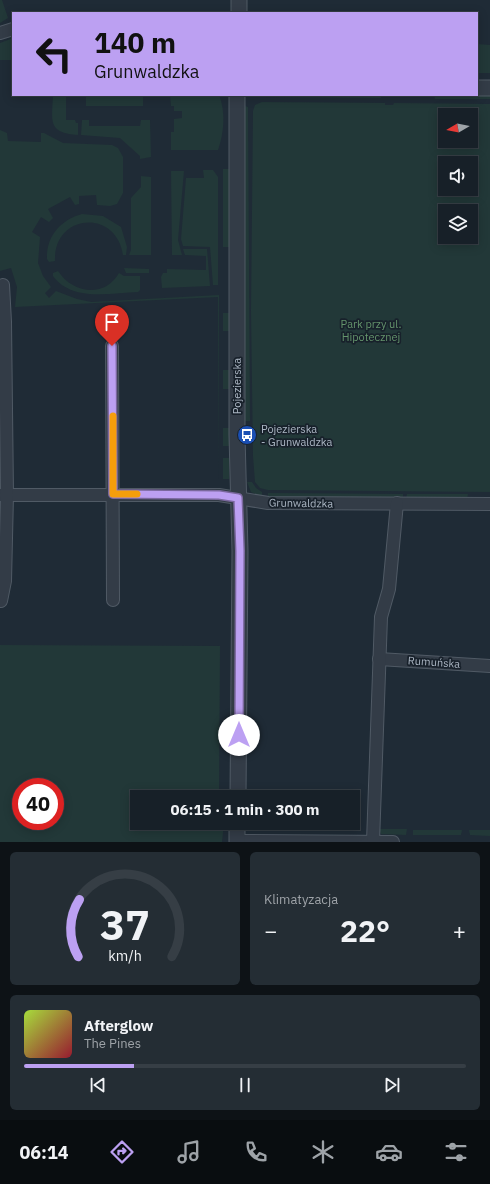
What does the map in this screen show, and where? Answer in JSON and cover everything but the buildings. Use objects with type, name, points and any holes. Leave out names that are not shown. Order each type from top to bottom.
[{"type":"street","points":[[239,0],[239,12]]},
{"type":"street","points":[[0,33],[12,29]]},
{"type":"street","points":[[478,88],[490,88]]},
{"type":"street","name":"Pojezierska","points":[[237,96],[237,435],[240,551],[238,790]]},
{"type":"street","points":[[1,601],[5,581],[3,495],[5,322],[2,285]]},
{"type":"street","points":[[112,346],[113,600]]},
{"type":"street","name":"Grunwaldzka","points":[[3,495],[219,495],[268,503],[490,504]]},
{"type":"street","points":[[373,842],[381,617],[390,589],[397,503]]},
{"type":"street","name":"Rumuńska","points":[[379,659],[490,666]]},
{"type":"street","points":[[237,830],[237,842],[393,842]]},
{"type":"green space","points":[[0,0],[2,0],[8,18],[0,23]]},
{"type":"green space","points":[[12,38],[12,60],[0,60],[0,43]]},
{"type":"green space","points":[[478,44],[490,45],[490,73],[478,73]]},
{"type":"green space","points":[[478,94],[490,94],[490,99],[435,99],[434,96],[478,96]]},
{"type":"green space","points":[[53,96],[66,96],[66,120],[75,120],[76,123],[78,123],[78,135],[61,132],[56,128],[52,119]]},
{"type":"green space","points":[[86,96],[143,96],[143,106],[86,106]]},
{"type":"green space","points":[[170,96],[219,96],[223,108],[223,122],[222,137],[218,150],[171,150],[171,132],[174,132],[174,119],[182,118],[182,111],[174,111],[174,106],[171,106]]},
{"type":"green space","points":[[264,96],[381,96],[381,98]]},
{"type":"green space","name":"Park przy ul. Hipotecznej","points":[[262,102],[385,103],[385,105],[393,105],[394,103],[490,104],[490,492],[268,490],[260,488],[255,482],[253,456],[251,311],[253,111],[255,105]]},
{"type":"green space","points":[[245,106],[248,107],[250,421],[244,421]]},
{"type":"green space","points":[[82,120],[89,120],[89,126],[140,126],[141,120],[150,120],[151,157],[140,159],[140,156],[120,138],[81,135]]},
{"type":"green space","points":[[0,130],[7,133],[8,141],[41,142],[41,133],[44,133],[63,143],[112,145],[118,148],[123,157],[123,193],[117,204],[110,206],[97,205],[96,195],[79,196],[79,204],[75,205],[70,197],[48,209],[53,218],[49,222],[41,217],[32,232],[40,237],[38,263],[43,276],[51,287],[45,293],[49,298],[56,291],[77,299],[91,302],[219,295],[219,480],[218,297],[15,307],[17,287],[11,268],[0,271]]},
{"type":"green space","points":[[223,169],[229,169],[229,247],[223,247]]},
{"type":"green space","points":[[203,170],[213,170],[218,177],[218,285],[213,285],[210,247],[183,246],[181,239],[186,178],[204,178]]},
{"type":"green space","points":[[171,171],[184,171],[178,240],[182,255],[172,255]]},
{"type":"green space","points":[[141,176],[151,177],[151,255],[129,255],[131,250],[131,198],[141,187]]},
{"type":"green space","points":[[82,214],[103,216],[121,227],[127,247],[126,255],[123,255],[118,240],[109,230],[98,224],[86,223],[74,226],[64,234],[57,245],[55,261],[49,262],[47,259],[47,251],[56,230],[67,220]]},
{"type":"green space","points":[[183,249],[207,249],[210,286],[162,288],[161,277],[163,273],[167,273],[167,269],[206,270],[206,256],[185,255]]},
{"type":"green space","points":[[124,268],[149,269],[149,273],[126,273]]},
{"type":"green space","points":[[58,271],[64,279],[72,285],[89,290],[106,286],[113,281],[119,273],[124,276],[140,276],[140,290],[138,292],[104,294],[81,293],[70,290],[61,284],[53,276],[53,273]]},
{"type":"green space","points":[[223,313],[229,313],[229,331],[223,331]]},
{"type":"green space","points":[[223,370],[229,370],[229,389],[223,389]]},
{"type":"green space","points":[[223,428],[229,428],[229,446],[223,446]]},
{"type":"green space","points":[[223,458],[229,458],[229,479],[223,479]]},
{"type":"green space","points":[[247,482],[252,482],[256,488],[262,492],[262,497],[251,492]]},
{"type":"green space","points":[[268,493],[403,494],[403,498],[268,498]]},
{"type":"green space","points":[[407,494],[468,494],[467,499],[406,498]]},
{"type":"green space","points":[[0,645],[220,646],[219,790],[130,790],[130,830],[223,830],[222,842],[0,842]]},
{"type":"green space","points":[[379,829],[407,829],[406,835],[381,834]]},
{"type":"green space","points":[[413,830],[462,830],[461,835],[413,835]]},
{"type":"green space","points":[[469,830],[490,830],[490,836],[470,835]]},
{"type":"slow traffic","points":[[113,416],[113,494],[137,494]]},
{"type":"place","name":"Pojezierska - Grunwaldzka","points":[[247,435]]},
{"type":"route","points":[[112,346],[113,494],[219,495],[238,498],[240,551],[239,735]]}]
